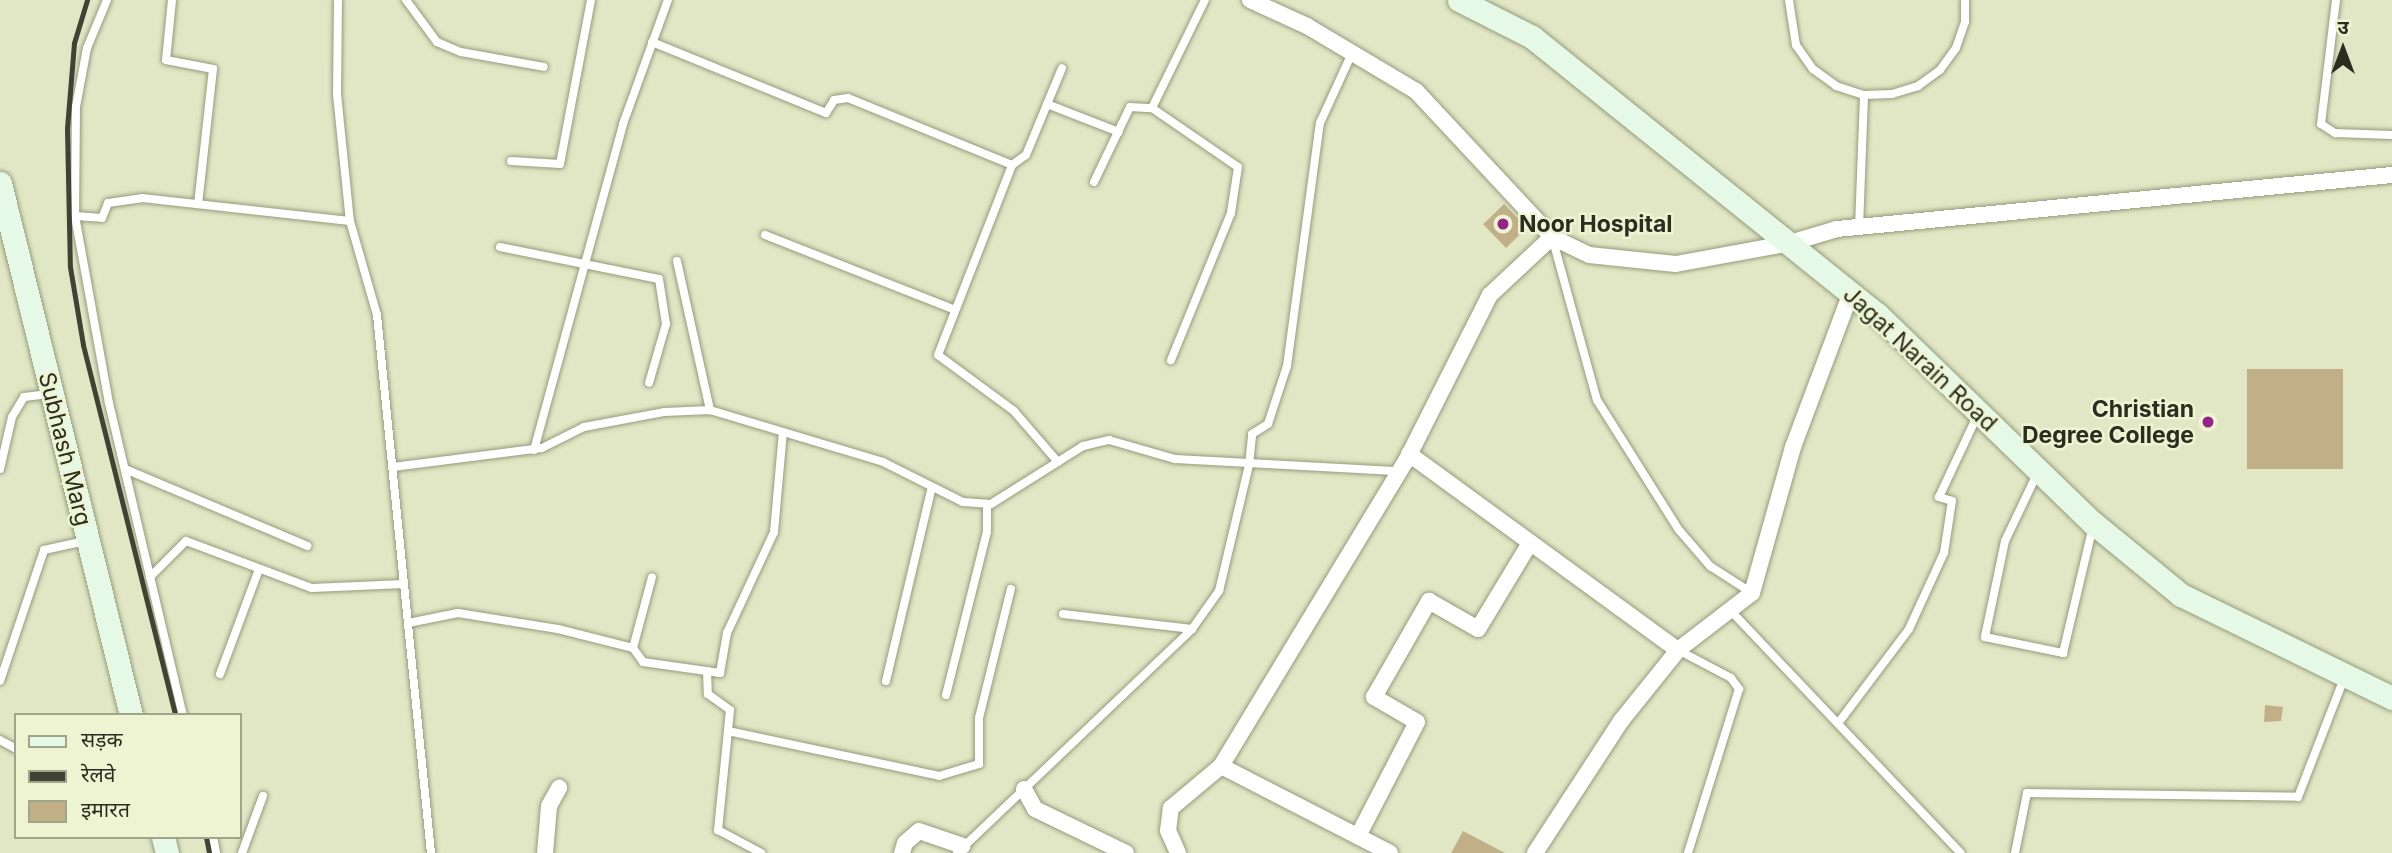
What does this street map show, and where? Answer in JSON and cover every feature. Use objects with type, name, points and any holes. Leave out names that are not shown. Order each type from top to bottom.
[{"type":"street","points":[[1250,0],[1353,53],[1416,91],[1552,237],[1589,255],[1676,264],[1859,227],[2392,175]]},
{"type":"street","name":"Jagat Narain Road","points":[[1459,0],[1532,37],[1851,293],[2093,523],[2181,595],[2392,698]]},
{"type":"street","name":"Subhash Marg","points":[[0,183],[5,223],[52,393],[131,713]]},
{"type":"street","points":[[1178,853],[1168,831],[1171,808],[1221,766],[1400,471],[1490,295],[1552,237]]},
{"type":"street","points":[[1535,853],[1621,721],[1678,650],[1752,593],[1793,447],[1851,293]]},
{"type":"street","points":[[1409,454],[1678,650]]},
{"type":"street","points":[[1358,836],[1417,722],[1374,697],[1429,601],[1478,629],[1530,543]]},
{"type":"street","points":[[1221,766],[1390,853]]},
{"type":"street","points":[[545,853],[549,806],[559,788]]},
{"type":"street","points":[[1024,789],[1035,809],[1126,853]]},
{"type":"street","points":[[902,853],[905,843],[919,831],[960,850]]},
{"type":"lane","points":[[107,0],[87,48],[76,107],[75,216],[125,469],[183,713]]},
{"type":"lane","points":[[172,0],[166,60],[213,69],[198,204]]},
{"type":"lane","points":[[338,0],[337,94],[350,221],[377,315],[430,853]]},
{"type":"lane","points":[[406,0],[437,42],[461,52],[544,67]]},
{"type":"lane","points":[[511,161],[560,164],[591,0]]},
{"type":"lane","points":[[534,450],[587,264],[623,124],[668,0]]},
{"type":"lane","points":[[1152,108],[1205,0]]},
{"type":"lane","points":[[1789,0],[1796,45],[1813,69],[1836,86],[1864,95],[1892,94],[1917,86],[1940,70],[1956,48],[1965,22],[1965,0]]},
{"type":"lane","points":[[2336,0],[2321,124],[2335,133],[2392,135]]},
{"type":"lane","points":[[652,43],[826,113],[834,100],[848,98],[1012,165]]},
{"type":"lane","points":[[960,850],[1192,629],[1219,591],[1250,465],[1252,434],[1268,424],[1287,366],[1320,123],[1353,53]]},
{"type":"lane","points":[[1058,462],[1014,411],[938,355],[1012,165],[1026,155],[1062,68]]},
{"type":"lane","points":[[1859,227],[1864,95]]},
{"type":"lane","points":[[1046,104],[1119,132]]},
{"type":"lane","points":[[1094,182],[1130,107],[1152,108],[1238,167],[1231,213],[1171,360]]},
{"type":"lane","points":[[75,216],[102,218],[108,203],[142,198],[350,221]]},
{"type":"lane","points":[[765,235],[955,310]]},
{"type":"lane","points":[[1552,237],[1597,400],[1679,530],[1710,566],[1752,593]]},
{"type":"lane","points":[[500,247],[659,279],[666,324],[649,383]]},
{"type":"lane","points":[[677,261],[710,410]]},
{"type":"lane","points":[[0,470],[12,417],[24,397],[52,393]]},
{"type":"lane","points":[[393,467],[534,450],[584,427],[664,412],[710,410],[883,462],[931,489],[962,502],[987,504],[1083,446],[1109,440],[1175,458],[1250,465],[1400,471]]},
{"type":"lane","points":[[1839,722],[1909,629],[1944,553],[1952,501],[1939,497],[1978,413]]},
{"type":"lane","points":[[408,623],[458,613],[558,629],[634,648],[643,662],[720,673],[727,632],[774,532],[783,432]]},
{"type":"lane","points":[[125,469],[307,546]]},
{"type":"lane","points":[[2038,471],[2005,541],[1985,636],[2063,653],[2093,523]]},
{"type":"lane","points":[[886,681],[931,489]]},
{"type":"lane","points":[[946,695],[986,532],[987,504]]},
{"type":"lane","points":[[0,681],[3,664],[44,550],[88,540]]},
{"type":"lane","points":[[150,577],[186,541],[312,588],[404,584]]},
{"type":"lane","points":[[220,674],[259,569]]},
{"type":"lane","points":[[634,648],[652,577]]},
{"type":"lane","points":[[728,731],[939,776],[979,764],[979,718],[1011,589]]},
{"type":"lane","points":[[1730,610],[1961,853]]},
{"type":"lane","points":[[1063,614],[1192,629]]},
{"type":"lane","points":[[1678,650],[1731,678],[1739,689],[1702,820],[1688,853]]},
{"type":"lane","points":[[707,671],[708,694],[730,710],[718,830],[761,853]]},
{"type":"lane","points":[[2015,853],[2027,793],[2298,797],[2346,675]]},
{"type":"lane","points":[[242,853],[263,796]]},
{"type":"building","points":[[1504,204],[1527,228],[1506,248],[1483,224]]},
{"type":"building","points":[[2247,369],[2343,369],[2343,469],[2247,469]]},
{"type":"building","points":[[2265,705],[2283,707],[2281,721],[2264,722]]},
{"type":"building","points":[[1463,831],[1505,853],[1451,853]]},
{"type":"railway","points":[[87,0],[74,43],[67,128],[70,267],[83,345],[175,713]]},
{"type":"railway","points":[[206,839],[209,853]]},
{"type":"place","name":"Noor Hospital","points":[[1503,224]]},
{"type":"place","name":"Christian Degree College","points":[[2208,422]]}]
